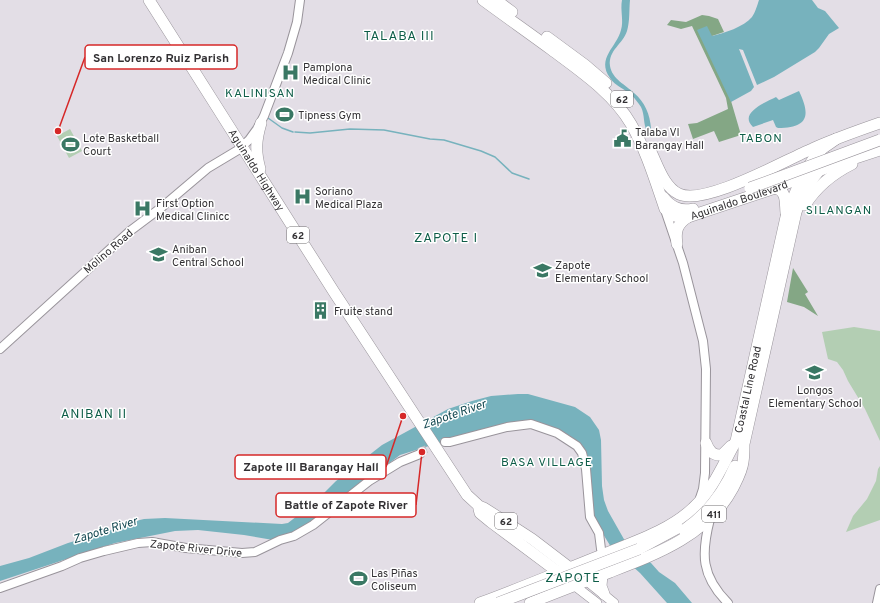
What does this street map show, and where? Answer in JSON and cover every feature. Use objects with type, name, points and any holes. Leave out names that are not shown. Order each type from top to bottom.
[{"type":"highway","name":"Aguinaldo Highway","points":[[150,0],[341,303],[433,445],[467,495],[479,506]]},
{"type":"highway","name":"62","points":[[483,0],[571,64],[615,103],[633,128],[665,208]]},
{"type":"highway","name":"Aguinaldo Boulevard","points":[[496,0],[585,65],[614,91],[637,120],[665,181],[674,191],[687,196],[701,195],[725,187],[772,168],[836,139],[880,123]]},
{"type":"highway","points":[[261,123],[256,140],[256,148],[263,179]]},
{"type":"highway","points":[[818,171],[830,158],[841,151],[880,134]]},
{"type":"highway","name":"Coastal Line Road","points":[[765,333],[786,217],[792,201],[819,153],[836,139]]},
{"type":"highway","name":"62","points":[[657,186],[668,203],[685,211],[698,208],[880,140]]},
{"type":"highway","points":[[791,232],[812,194],[823,182],[838,172],[878,151]]},
{"type":"highway","name":"Aguinaldo Boulevard","points":[[665,208],[674,216],[683,218],[688,217],[847,160],[878,151]]},
{"type":"highway","points":[[772,168],[788,166],[792,168],[791,174],[777,186],[784,193],[786,217]]},
{"type":"highway","name":"Coastal Line Road","points":[[569,567],[634,542],[678,520],[699,502],[740,442],[765,333],[798,205],[818,171]]},
{"type":"highway","points":[[677,244],[676,230],[680,223],[688,217]]},
{"type":"highway","points":[[706,443],[711,452],[719,455],[725,453],[740,442]]},
{"type":"highway","name":"Coastal Line Road","points":[[599,577],[649,557],[673,545],[691,534],[710,519],[722,505],[735,484],[743,463],[740,442]]},
{"type":"highway","name":"411","points":[[515,603],[644,553],[679,534],[707,511],[720,494],[729,473],[730,462],[740,442]]},
{"type":"highway","name":"411","points":[[498,603],[639,549],[665,536],[685,523],[702,508],[729,473]]},
{"type":"highway","name":"62","points":[[479,506],[480,513],[542,560],[549,576],[575,586]]},
{"type":"highway","name":"62","points":[[479,506],[532,538],[569,567],[599,577]]},
{"type":"highway","points":[[600,599],[601,586],[599,577],[593,574],[590,566],[601,555]]},
{"type":"highway","points":[[542,560],[546,570],[543,576],[549,576],[557,580],[560,584],[558,590],[553,594]]},
{"type":"highway","name":"411","points":[[480,603],[569,567]]},
{"type":"highway","name":"411","points":[[530,603],[599,577]]},
{"type":"main road","name":"Molino Road","points":[[0,349],[130,231],[162,207],[208,168],[243,146],[261,123],[288,53],[297,22],[300,0]]},
{"type":"main road","points":[[665,208],[677,244],[699,323],[705,351],[705,482],[699,502]]},
{"type":"main road","points":[[447,443],[525,424],[538,426],[570,440],[582,453],[586,469],[590,517],[599,533],[601,555]]},
{"type":"main road","name":"Zapote River Drive","points":[[0,588],[55,569],[80,558],[109,549],[138,543],[152,542],[186,548],[242,553],[255,552],[280,540],[294,536],[313,525],[370,481],[400,462],[419,453]]},
{"type":"main road","points":[[710,519],[705,544],[706,572],[716,591],[728,603]]},
{"type":"main road","points":[[691,534],[699,536],[705,544]]},
{"type":"main road","name":"62","points":[[575,586],[600,599],[614,603]]},
{"type":"main road","points":[[877,603],[880,589]]},
{"type":"green space","points":[[702,15],[718,19],[724,32],[712,36],[741,135],[719,142],[714,131],[693,139],[688,124],[697,123],[728,109],[726,98],[692,26],[681,29],[667,25],[671,20],[686,22]]},
{"type":"green space","name":"Lote Basketball Court","points":[[70,129],[82,151],[69,158],[57,136]]},
{"type":"green space","points":[[793,268],[808,292],[805,294],[818,316],[804,307],[787,302]]},
{"type":"green space","points":[[854,327],[880,331],[880,441],[865,409],[843,370],[837,362],[828,359],[822,332]]},
{"type":"green space","points":[[880,466],[880,520],[846,532],[853,516],[867,499],[876,481]]},
{"type":"water","points":[[622,0],[630,0],[628,27],[625,36],[613,51],[610,66],[613,75],[631,90],[644,105],[648,114],[651,128],[647,131],[641,107],[632,96],[612,81],[606,71],[606,59],[619,36],[622,27]]},
{"type":"water","points":[[759,0],[812,0],[818,8],[825,11],[839,28],[829,34],[815,52],[774,77],[757,85],[743,50],[739,49],[754,87],[751,91],[731,102],[697,30],[707,26],[712,36],[739,27],[752,17]]},
{"type":"water","points":[[799,91],[803,100],[806,114],[801,123],[796,126],[778,128],[773,120],[753,127],[749,122],[751,113],[760,105],[776,97],[779,100]]},
{"type":"water","name":"Zapote River","points":[[528,394],[575,407],[590,417],[599,430],[601,440],[602,486],[604,500],[608,511],[625,541],[651,563],[659,572],[675,583],[692,603],[667,603],[640,573],[611,547],[592,515],[586,454],[582,445],[561,431],[529,421],[503,424],[400,455],[301,530],[273,540],[198,530],[175,531],[115,543],[0,581],[0,566],[29,558],[68,543],[115,529],[123,524],[144,519],[165,518],[282,524],[288,523],[315,502],[336,481],[382,445],[448,409],[491,396]]},
{"type":"waterway","points":[[268,118],[282,128],[293,132]]},
{"type":"waterway","points":[[295,132],[310,133],[350,129],[384,130],[430,139],[444,140],[481,151],[495,157],[512,173],[529,179]]},
{"type":"tunnel","points":[[419,452],[445,442]]},
{"type":"place","name":"Pamplona Medical Clinic","points":[[290,73]]},
{"type":"place","name":"Tipness Gym","points":[[285,115]]},
{"type":"place","name":"San Lorenzo Ruiz Parish","points":[[58,131]]},
{"type":"place","name":"Talaba VI Barangay Hall","points":[[622,138]]},
{"type":"place","name":"Lote Basketball Court","points":[[70,144]]},
{"type":"place","name":"Soriano Medical Plaza","points":[[302,197]]},
{"type":"place","name":"First Option Medical Clinicc","points":[[143,209]]},
{"type":"place","name":"Aniban Central School","points":[[159,255]]},
{"type":"place","name":"Zapote Elementary School","points":[[542,271]]},
{"type":"place","name":"Fruite stand","points":[[321,311]]},
{"type":"place","name":"Longos Elementary School","points":[[815,372]]},
{"type":"place","name":"Zapote III Barangay Hall","points":[[403,416]]},
{"type":"place","name":"Battle of Zapote River","points":[[422,452]]},
{"type":"place","name":"Las Piñas Coliseum","points":[[358,579]]},
{"type":"district","name":"TALABA III","points":[[399,35]]},
{"type":"district","name":"KALINISAN","points":[[260,93]]},
{"type":"district","name":"TABON","points":[[761,138]]},
{"type":"district","name":"SILANGAN","points":[[839,210]]},
{"type":"district","name":"ZAPOTE I","points":[[446,237]]},
{"type":"district","name":"ANIBAN II","points":[[94,413]]},
{"type":"district","name":"BASA VILLAGE","points":[[547,462]]},
{"type":"district","name":"ZAPOTE","points":[[573,577]]}]
